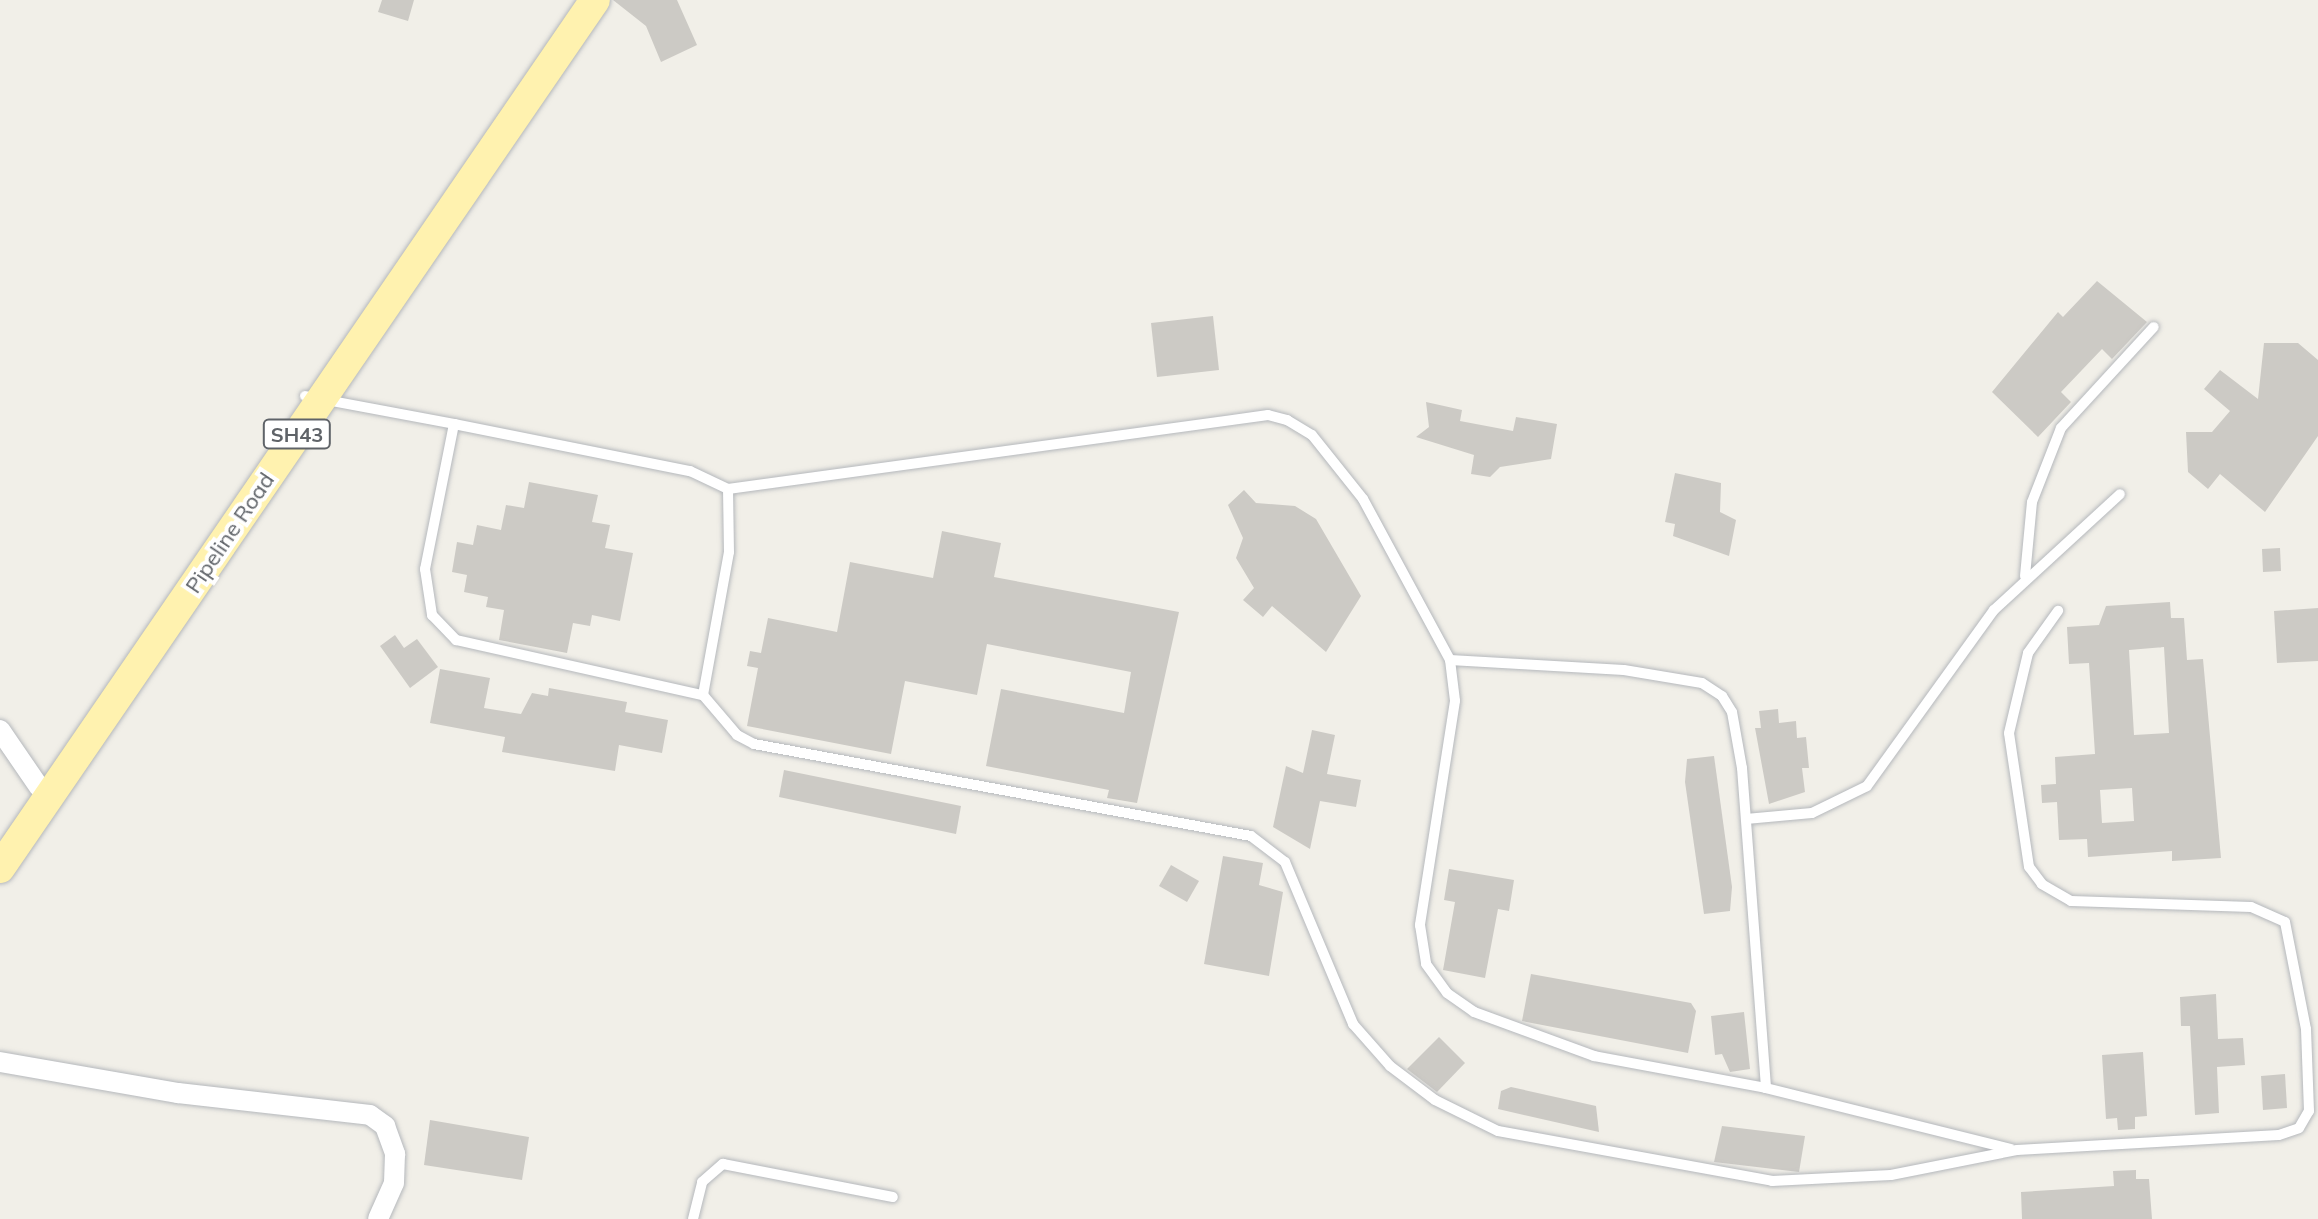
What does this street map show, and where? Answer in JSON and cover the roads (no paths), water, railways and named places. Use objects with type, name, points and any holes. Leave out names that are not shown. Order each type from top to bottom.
[{"type":"main road","name":"Pipeline Road","points":[[0,868],[168,610],[576,0]]},
{"type":"main road","name":"Pipeline Road","points":[[312,399],[595,0]]},
{"type":"main road","name":"Pipeline Road","points":[[0,843],[168,610]]},
{"type":"street","points":[[0,730],[39,787]]},
{"type":"street","points":[[0,1062],[178,1093],[370,1115],[385,1126],[395,1154],[394,1183],[378,1219]]},
{"type":"lane","points":[[2025,576],[2032,502],[2061,428],[2154,327]]},
{"type":"lane","points":[[312,399],[690,471],[728,489],[1268,415],[1312,435],[1335,460],[1450,660],[1455,701],[1420,925],[1426,964],[1447,993],[1474,1012],[1594,1056],[1766,1088],[2017,1150]]},
{"type":"lane","points":[[454,424],[425,569],[432,615],[443,627],[479,650],[703,695],[737,735],[754,744],[1158,816],[1271,845],[1353,1024],[1390,1066],[1435,1100],[1498,1131],[1772,1181],[1891,1175],[2017,1150],[2279,1135],[2299,1128],[2309,1111],[2306,1029],[2285,922],[2251,907],[2071,901],[2042,884],[2029,867],[2011,718],[2028,653],[2058,611]]},
{"type":"lane","points":[[703,695],[729,552],[728,489]]},
{"type":"lane","points":[[1746,819],[1812,813],[1867,786],[2025,576],[2120,494]]},
{"type":"lane","points":[[1450,660],[1624,670],[1702,683],[1732,712],[1746,819],[1766,1088]]},
{"type":"lane","points":[[693,1219],[702,1182],[723,1164],[893,1197]]}]
